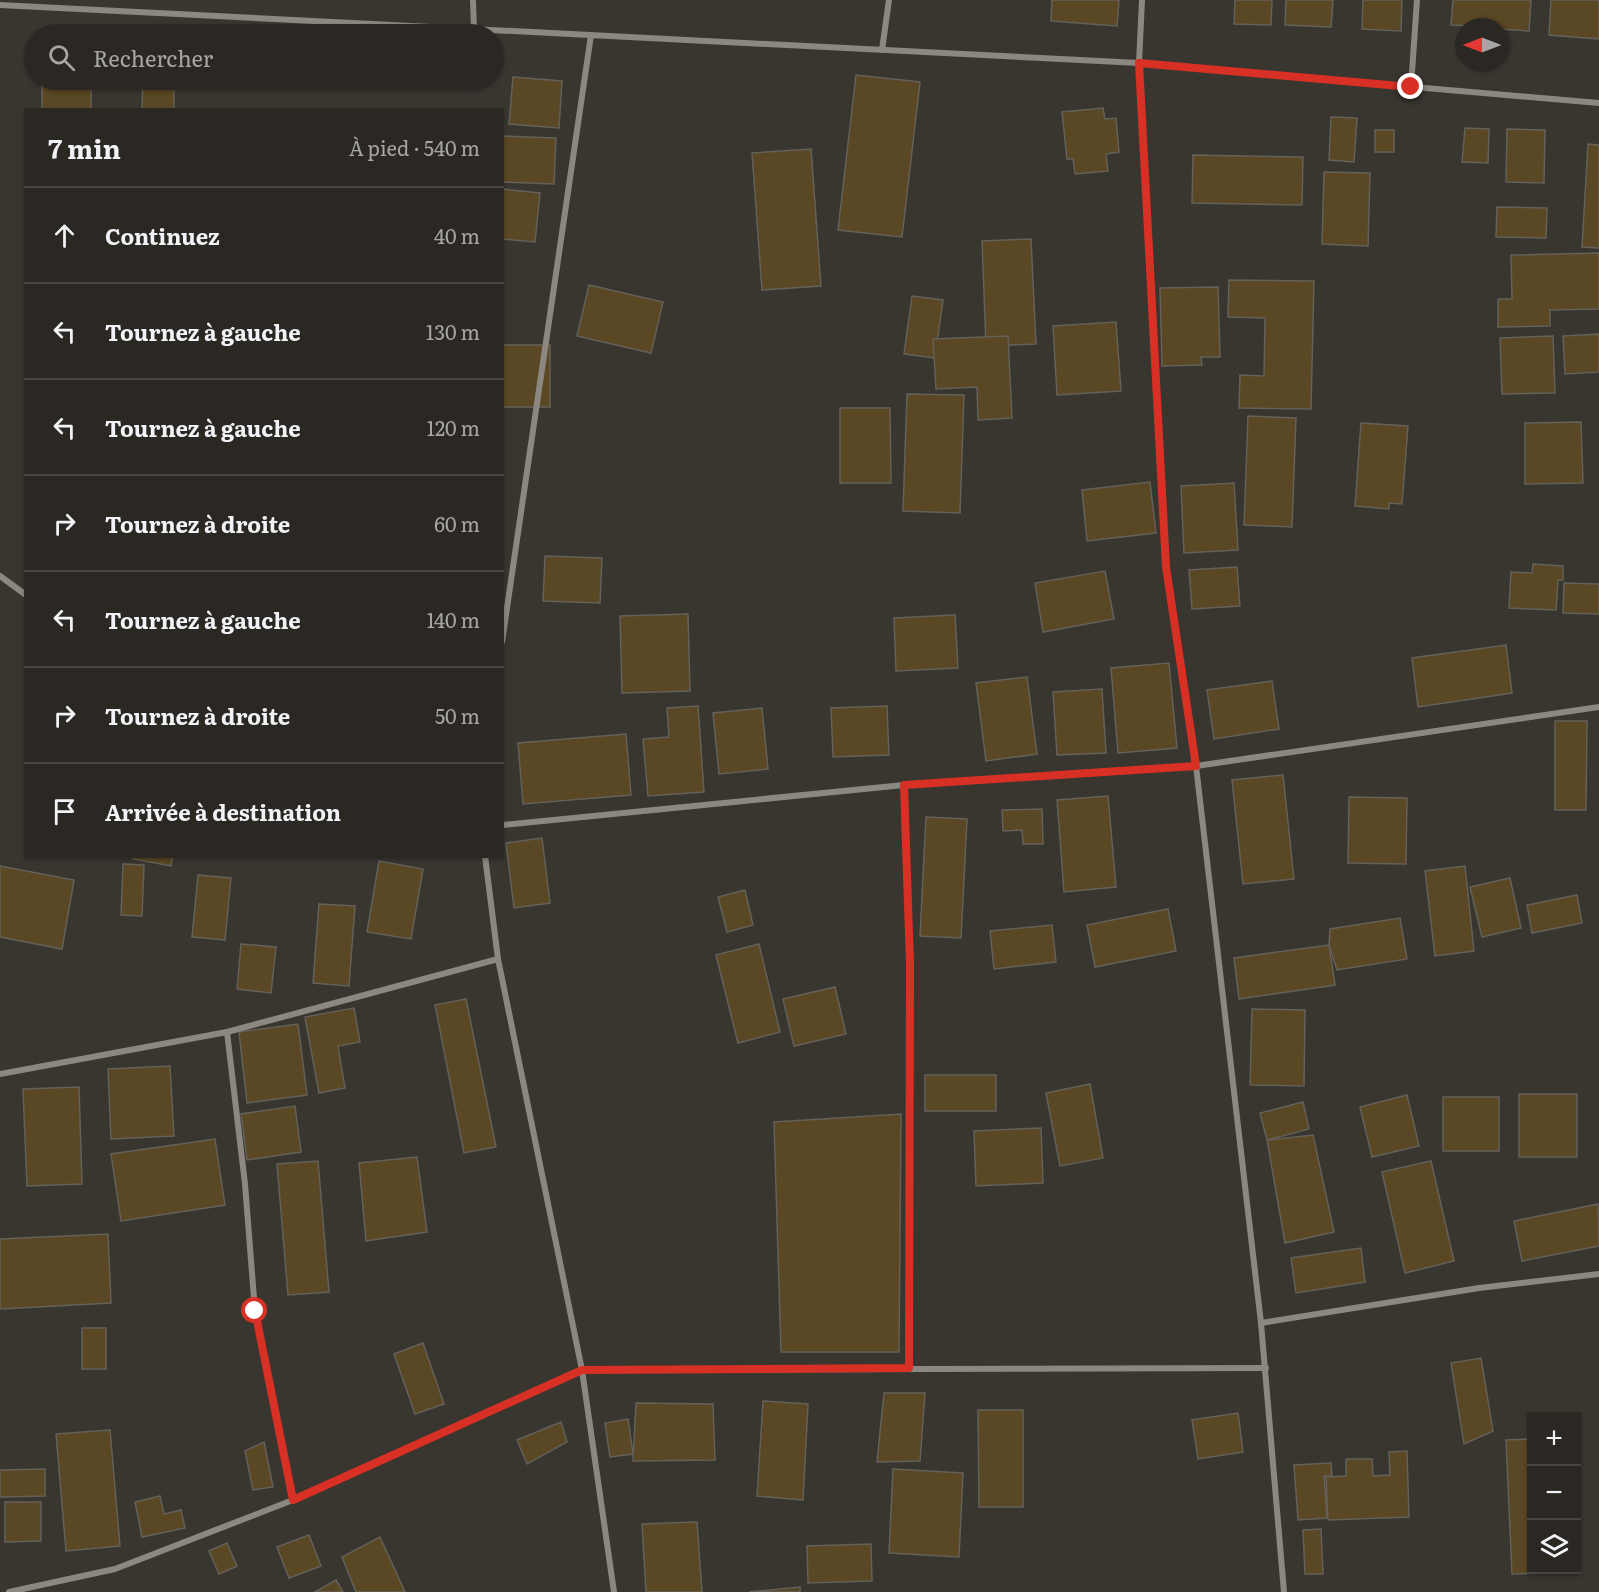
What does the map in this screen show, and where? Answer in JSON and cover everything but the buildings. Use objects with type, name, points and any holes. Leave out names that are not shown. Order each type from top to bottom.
[{"type":"street","points":[[473,0],[474,24]]},
{"type":"street","points":[[882,50],[889,0]]},
{"type":"street","points":[[1142,0],[1139,63],[1166,567],[1196,766],[1261,1323],[1284,1592]]},
{"type":"street","points":[[1411,87],[1417,0]]},
{"type":"street","points":[[0,5],[360,24]]},
{"type":"street","points":[[504,31],[1139,63],[1599,103]]},
{"type":"street","points":[[504,628],[591,35]]},
{"type":"street","points":[[0,576],[24,594]]},
{"type":"street","points":[[504,825],[904,785],[1196,766],[1599,707]]},
{"type":"street","points":[[904,785],[910,964],[909,1368]]},
{"type":"street","points":[[485,858],[498,958],[582,1370],[614,1592]]},
{"type":"street","points":[[0,1074],[227,1032],[498,958]]},
{"type":"street","points":[[227,1032],[245,1184],[255,1311],[293,1500]]},
{"type":"street","points":[[1261,1323],[1479,1288],[1599,1274]]},
{"type":"street","points":[[9,1592],[115,1569],[293,1500],[582,1370],[1266,1368]]},
{"type":"route","points":[[255,1311],[293,1500],[582,1370],[909,1368],[910,964],[904,785],[1196,766],[1166,567],[1139,63],[1411,87]]}]
